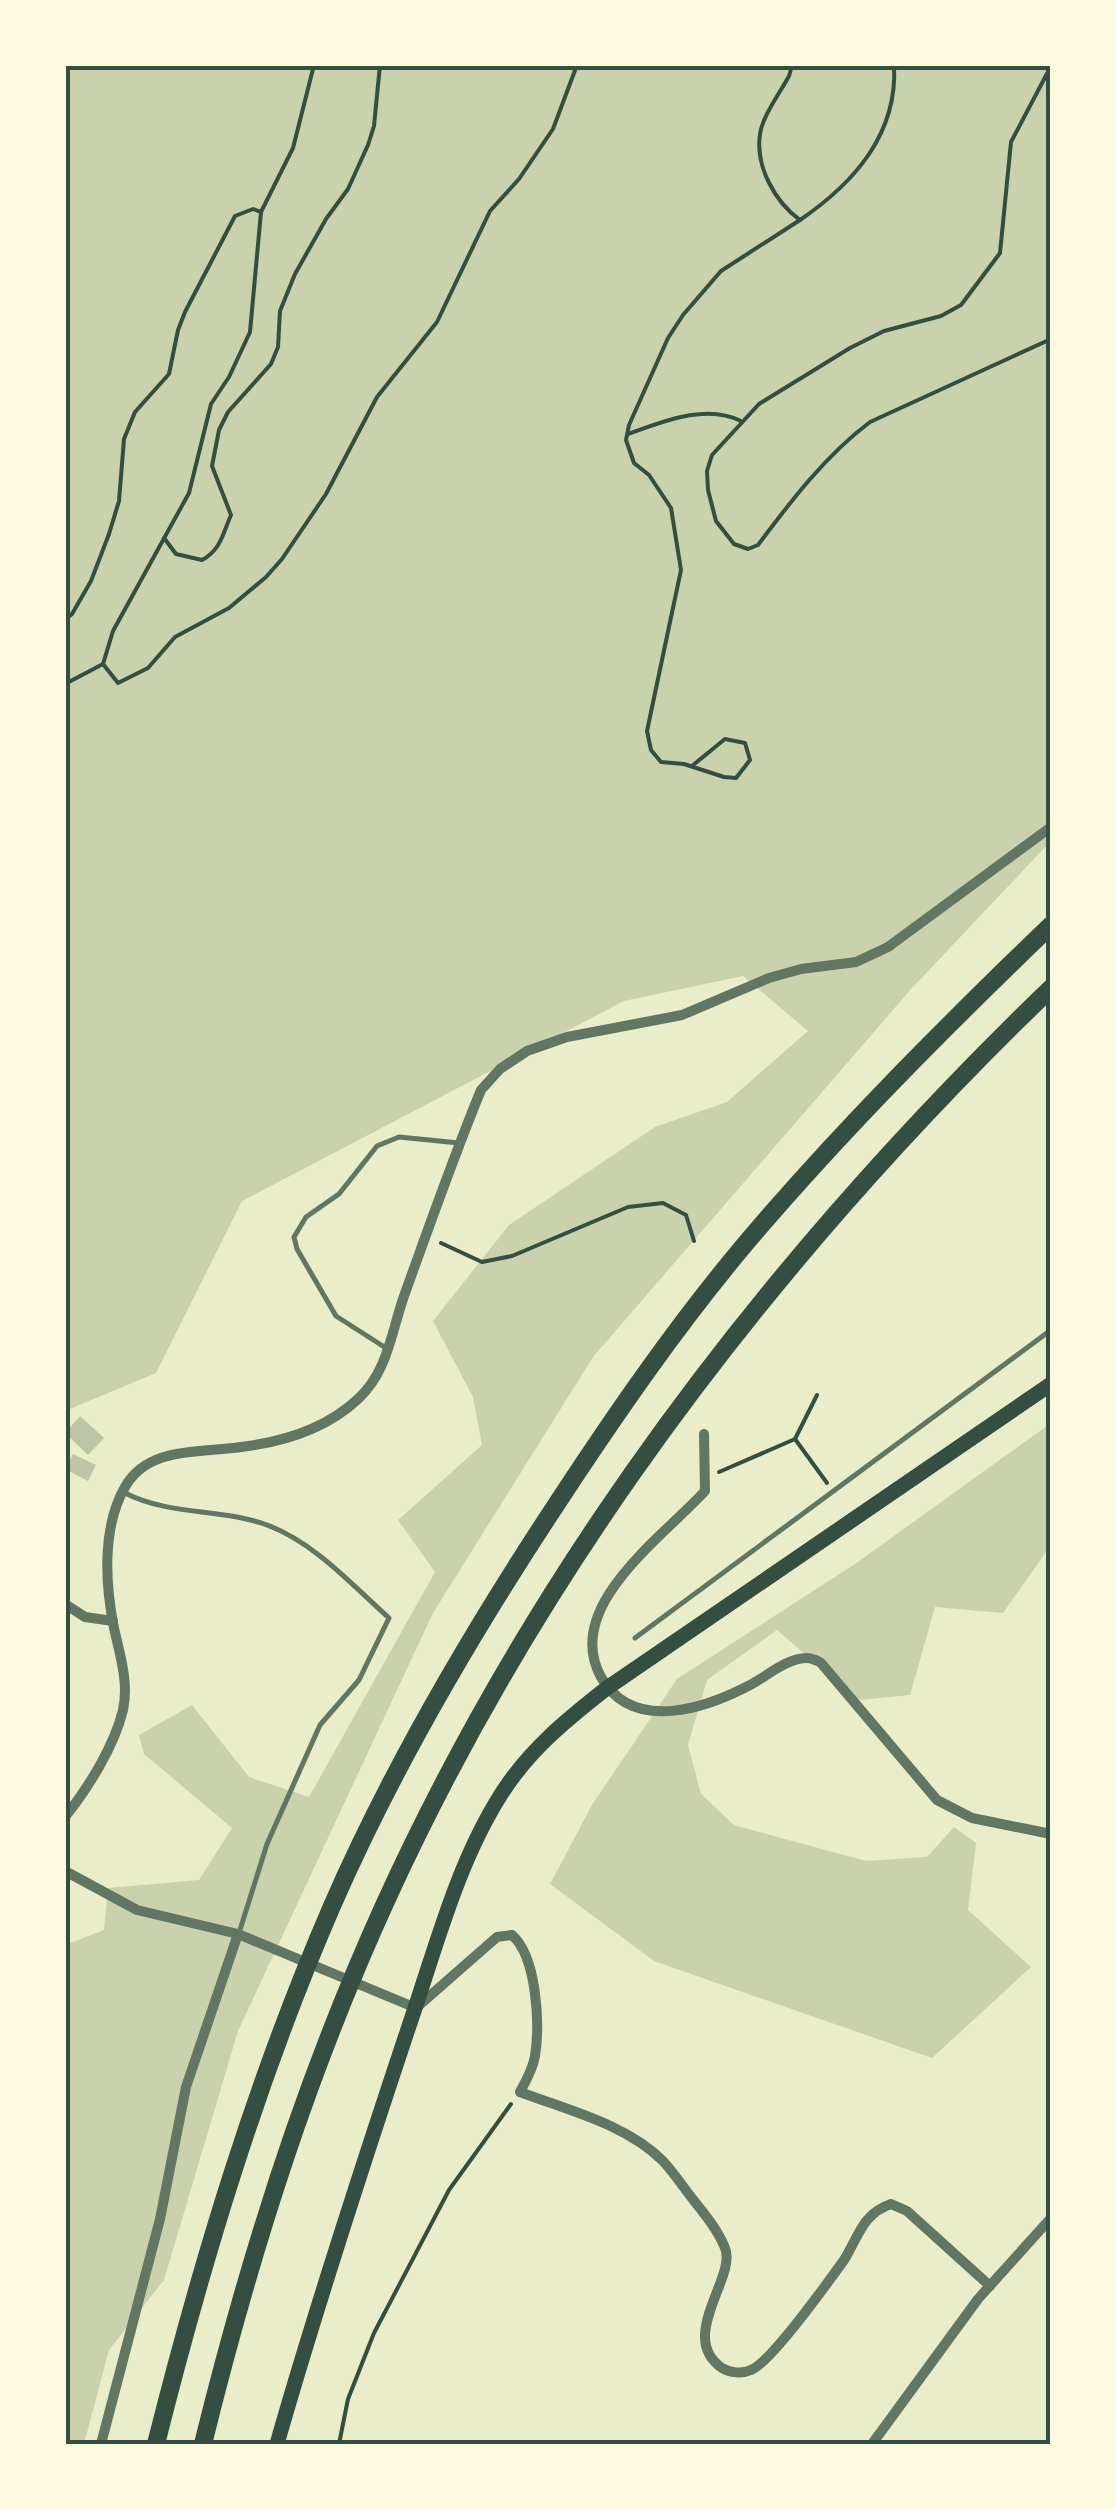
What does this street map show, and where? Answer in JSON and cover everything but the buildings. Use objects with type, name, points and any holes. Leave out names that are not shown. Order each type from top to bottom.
[{"type":"highway","points":[[156,2444],[206,2260],[285,2024],[333,1904],[452,1671],[596,1444],[744,1245],[920,1054],[1051,925]]},
{"type":"highway","points":[[202,2444],[273,2198],[330,2033],[428,1814],[490,1698],[557,1585],[634,1468],[782,1274],[865,1179],[1051,988]]},
{"type":"main road","points":[[277,2444],[345,2218],[469,1854],[502,1793],[548,1736],[607,1688],[1051,1384]]},
{"type":"street","points":[[65,1817],[111,1742],[123,1709],[124,1677],[112,1621],[108,1534],[132,1474],[159,1458],[244,1447],[292,1436],[330,1421],[360,1397],[378,1376],[389,1350],[403,1301],[481,1090],[500,1068],[528,1051],[567,1037],[682,1015],[769,978],[801,969],[856,962],[888,947],[1051,827]]},
{"type":"street","points":[[704,1434],[705,1491],[602,1600],[590,1652],[607,1688],[636,1707],[673,1711],[714,1701],[808,1657],[822,1663],[937,1800],[972,1818],[1051,1834]]},
{"type":"street","points":[[65,1604],[85,1617],[112,1621]]},
{"type":"street","points":[[65,1870],[137,1910],[238,1934],[416,2008],[497,1938],[512,1935],[520,1942],[529,1966],[538,2013],[535,2059],[520,2092],[626,2133],[664,2162],[697,2205],[725,2245],[728,2257],[728,2266],[710,2303],[706,2326],[710,2354],[730,2372],[747,2372],[766,2360],[846,2257],[860,2226],[879,2208],[892,2204],[906,2211],[990,2286]]},
{"type":"street","points":[[101,2444],[167,2190],[186,2087],[238,1934]]},
{"type":"street","points":[[872,2444],[990,2286],[1051,2218]]},
{"type":"lane","points":[[389,1350],[336,1316],[294,1237],[306,1217],[339,1194],[377,1146],[399,1137],[459,1143]]},
{"type":"lane","points":[[635,1638],[1051,1330]]},
{"type":"lane","points":[[122,1492],[148,1504],[265,1524],[309,1546],[389,1618],[359,1680],[320,1725],[266,1844],[238,1934]]},
{"type":"path","points":[[65,684],[104,664],[113,631],[188,493],[210,404],[229,377],[250,332],[261,212],[293,148],[314,65]]},
{"type":"path","points":[[164,538],[176,554],[202,560],[222,542],[232,514],[212,466],[212,450],[228,412],[271,364],[278,347],[280,312],[295,274],[348,189],[368,145],[374,126],[380,65]]},
{"type":"path","points":[[104,664],[118,682],[148,668],[175,638],[229,608],[266,578],[282,559],[326,494],[377,396],[437,322],[490,211],[553,129],[577,65]]},
{"type":"path","points":[[692,766],[724,739],[744,743],[750,760],[736,778],[724,777],[692,766],[661,762],[651,750],[647,731],[680,570],[672,508],[634,462],[628,434],[668,338],[683,315],[722,271],[833,197],[878,142],[888,123],[894,65]]},
{"type":"path","points":[[790,66],[762,126],[760,158],[777,196],[800,220]]},
{"type":"path","points":[[1051,66],[1011,142],[1000,253],[962,305],[850,348],[759,404],[712,455],[707,472],[708,490],[716,521],[734,544],[748,550],[758,545],[847,439],[870,422],[1051,340]]},
{"type":"path","points":[[65,619],[91,582],[109,534],[119,501],[124,439],[135,412],[169,374],[185,312],[235,216],[253,209],[261,212]]},
{"type":"path","points":[[628,434],[688,415],[731,416],[741,420]]},
{"type":"path","points":[[428,1234],[482,1262],[528,1250],[628,1207],[663,1202],[686,1215],[694,1241]]},
{"type":"path","points":[[705,1477],[795,1439],[817,1394]]},
{"type":"path","points":[[795,1439],[833,1491]]},
{"type":"path","points":[[339,2444],[348,2399],[374,2334],[449,2190],[520,2092]]},
{"type":"green space","points":[[65,65],[1051,65],[1051,841],[912,988],[593,1357],[433,1613],[238,2031],[164,2280],[109,2350],[84,2444],[65,2444],[65,1945],[104,1930],[108,1888],[199,1880],[232,1828],[144,1754],[139,1735],[192,1705],[249,1777],[309,1797],[435,1572],[398,1520],[482,1445],[473,1397],[433,1321],[509,1225],[655,1127],[727,1102],[808,1031],[743,976],[624,1001],[242,1201],[156,1373],[65,1411]]},
{"type":"green space","points":[[1051,1423],[1051,1545],[1003,1613],[935,1607],[910,1695],[858,1700],[777,1630],[707,1680],[688,1745],[701,1794],[734,1825],[866,1861],[927,1857],[954,1827],[976,1843],[968,1910],[1031,1967],[932,2058],[654,1961],[550,1884],[592,1805],[677,1679],[855,1564]]}]
